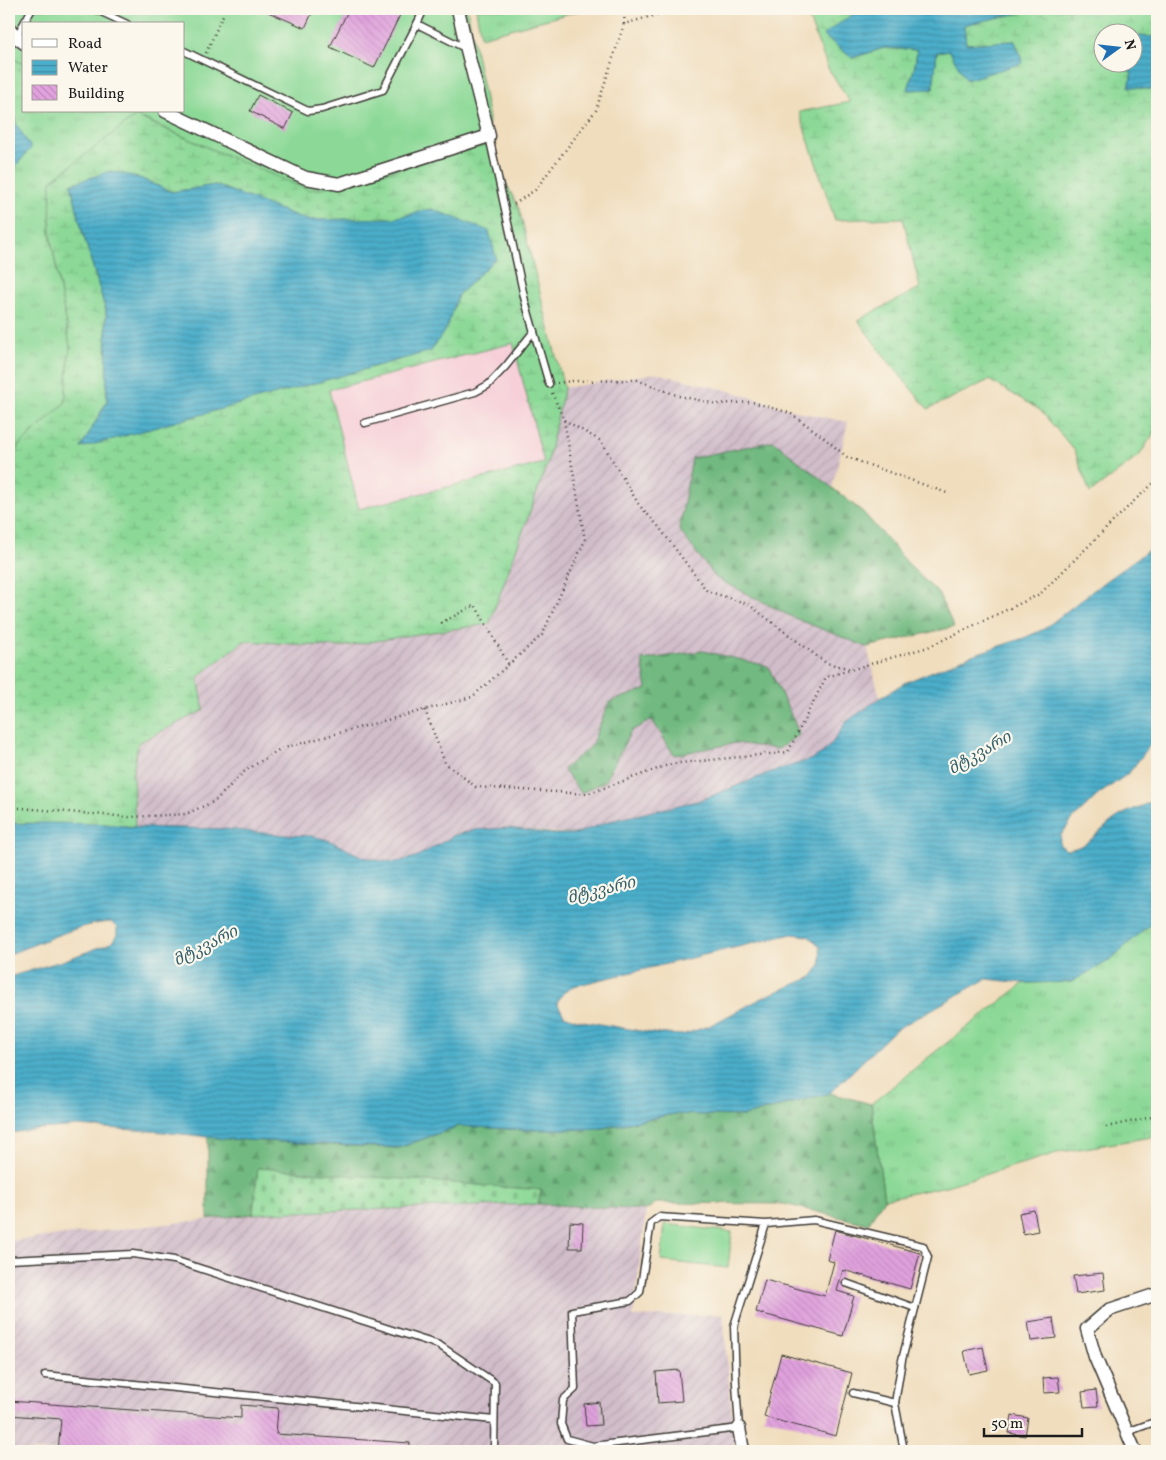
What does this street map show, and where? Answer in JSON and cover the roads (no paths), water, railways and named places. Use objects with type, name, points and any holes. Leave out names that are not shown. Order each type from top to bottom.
[{"type":"street","points":[[167,112],[306,178],[339,184],[489,136],[458,9]]},
{"type":"street","points":[[1135,1451],[1095,1356],[1087,1329],[1109,1310],[1157,1294]]},
{"type":"street","points":[[739,1428],[743,1451]]},
{"type":"lane","points":[[24,22],[32,9]]},
{"type":"lane","points":[[95,9],[123,22]]},
{"type":"lane","points":[[185,51],[308,111],[322,109],[383,90],[424,9]]},
{"type":"lane","points":[[417,24],[467,50]]},
{"type":"lane","points":[[489,136],[525,301],[549,384]]},
{"type":"lane","points":[[365,423],[475,392],[488,385],[534,331]]},
{"type":"lane","points":[[766,1224],[734,1326],[739,1428],[593,1446],[567,1440],[560,1424],[563,1400],[575,1389],[572,1311],[630,1301],[640,1292],[651,1223],[660,1217],[766,1224],[814,1220],[923,1246],[928,1257],[902,1360],[894,1403],[904,1451]]},
{"type":"lane","points":[[9,1260],[132,1254],[174,1260],[439,1344],[495,1383],[494,1451]]},
{"type":"lane","points":[[846,1283],[915,1308]]},
{"type":"lane","points":[[45,1375],[494,1420]]},
{"type":"lane","points":[[853,1393],[894,1403]]},
{"type":"lane","points":[[1127,1432],[1157,1421]]},
{"type":"water","points":[[893,9],[1029,9],[1029,11],[964,25],[966,44],[1015,41],[1023,63],[966,80],[949,50],[937,52],[933,89],[908,90],[917,50],[884,48],[852,58],[823,35],[853,14]]},
{"type":"water","points":[[1144,36],[1157,37],[1157,90],[1129,87],[1132,72],[1144,72]]},
{"type":"water","points":[[9,106],[17,125],[31,148],[16,166],[9,165]]},
{"type":"water","points":[[110,171],[137,177],[172,192],[215,185],[307,220],[394,218],[432,209],[489,231],[496,258],[458,295],[447,327],[431,351],[81,448],[107,401],[106,311],[82,230],[71,184]]},
{"type":"water","name":"მტკვარი","points":[[1157,544],[1157,740],[1151,744],[1129,773],[1098,795],[1072,820],[1061,835],[1059,844],[1066,850],[1081,846],[1120,816],[1157,798],[1157,920],[1109,961],[1071,982],[1024,983],[986,979],[895,1030],[830,1093],[744,1116],[674,1114],[597,1129],[525,1130],[459,1126],[398,1148],[226,1139],[164,1132],[77,1126],[9,1133],[9,977],[65,960],[111,943],[117,935],[117,928],[111,922],[85,926],[9,954],[9,824],[105,824],[135,827],[225,829],[312,836],[328,840],[361,856],[381,861],[398,862],[418,856],[455,835],[474,830],[508,828],[555,834],[575,834],[610,821],[701,800],[771,772],[812,759],[824,752],[846,722],[904,683],[972,655],[1024,638],[1044,629]],"holes":[[[792,934],[808,936],[820,946],[821,965],[812,977],[766,996],[709,1026],[682,1035],[652,1033],[577,1020],[564,1015],[557,1003],[563,993],[574,986]]]}]
